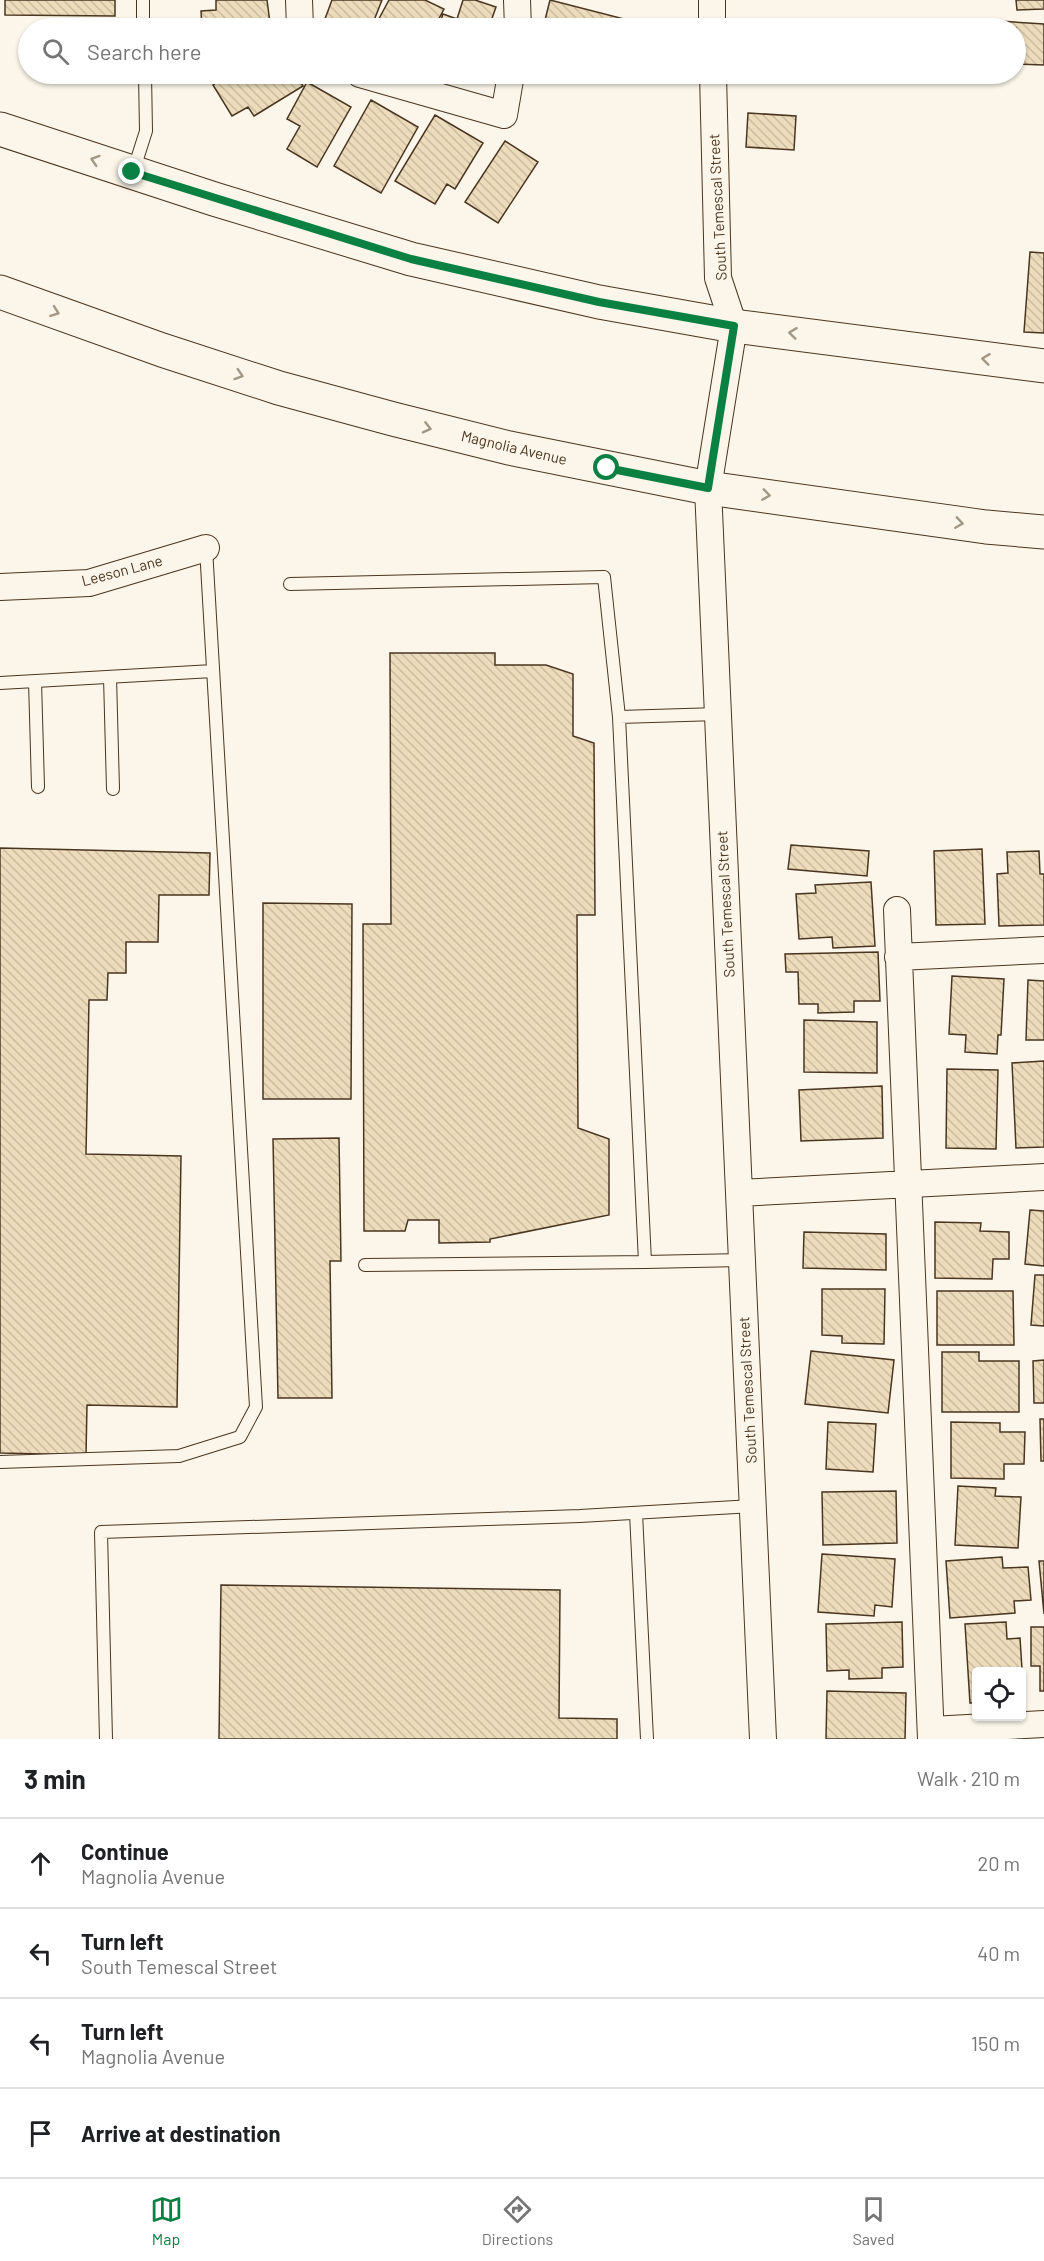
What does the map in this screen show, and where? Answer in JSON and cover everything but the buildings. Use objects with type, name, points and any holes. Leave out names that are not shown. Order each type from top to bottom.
[{"type":"main road","points":[[0,129],[411,259],[599,302],[734,326],[1044,366]]},
{"type":"main road","name":"Magnolia Avenue","points":[[0,292],[162,350],[279,388],[509,448],[708,488],[974,525],[1044,532]]},
{"type":"street","points":[[299,0],[300,18]]},
{"type":"street","points":[[517,0],[518,18]]},
{"type":"street","points":[[712,0],[712,18]]},
{"type":"street","points":[[395,84],[504,115],[509,84]]},
{"type":"street","name":"South Temescal Street","points":[[713,84],[718,278],[734,326],[708,488],[763,1739]]},
{"type":"street","name":"Leeson Lane","points":[[0,587],[89,583],[206,548]]},
{"type":"street","points":[[897,910],[931,1734],[1044,1725]]},
{"type":"street","points":[[898,957],[1044,950]]},
{"type":"street","points":[[739,1193],[1044,1177]]},
{"type":"lane","points":[[143,0],[143,18]]},
{"type":"lane","points":[[132,172],[146,130],[145,84]]},
{"type":"lane","points":[[0,1462],[179,1456],[240,1437],[256,1407],[206,548]]},
{"type":"lane","points":[[290,584],[604,577],[619,717],[645,1262]]},
{"type":"lane","points":[[0,683],[213,671]]},
{"type":"lane","points":[[110,677],[113,789]]},
{"type":"lane","points":[[34,681],[38,787]]},
{"type":"lane","points":[[619,717],[718,714]]},
{"type":"lane","points":[[365,1264],[742,1260]]},
{"type":"lane","points":[[106,1739],[101,1532],[636,1513],[753,1506]]},
{"type":"lane","points":[[636,1513],[647,1739]]},
{"type":"route","points":[[132,172],[411,259],[599,302],[734,326],[708,488],[607,468]]}]
